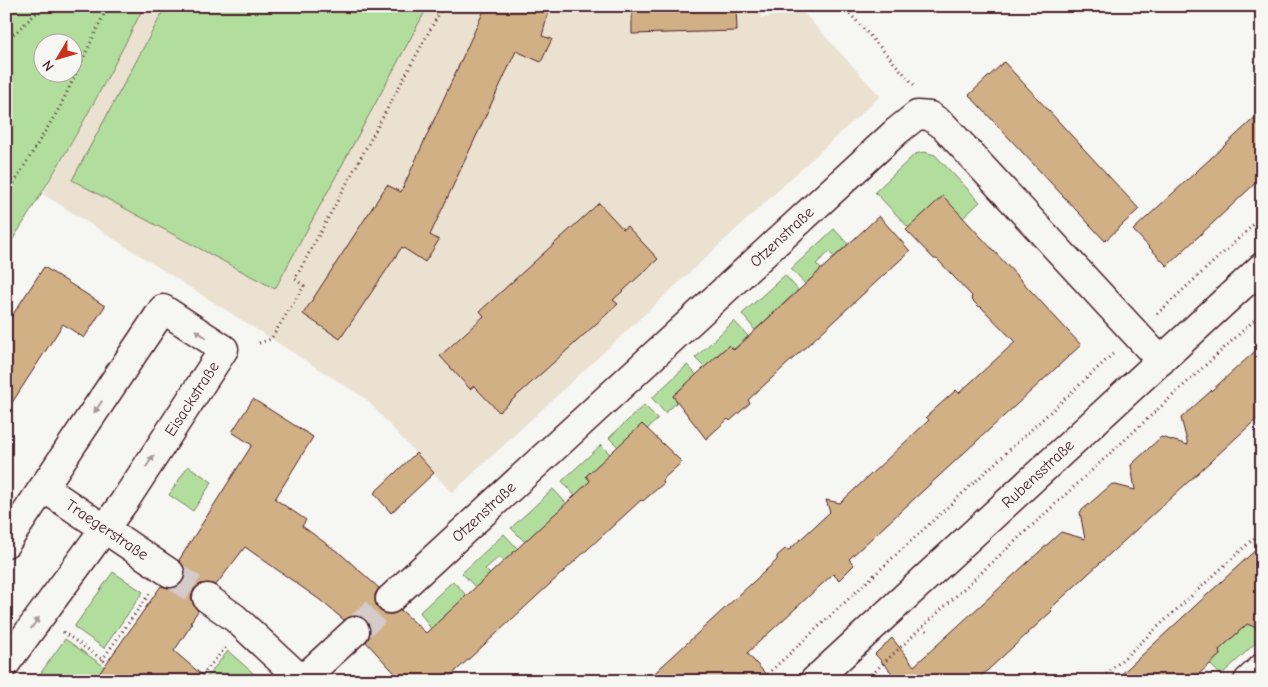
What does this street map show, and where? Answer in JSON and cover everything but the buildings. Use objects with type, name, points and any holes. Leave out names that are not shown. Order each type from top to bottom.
[{"type":"street","name":"Otzenstraße","points":[[390,599],[897,131],[918,114],[930,116],[944,126],[1161,361]]},
{"type":"street","name":"Rubensstraße","points":[[814,681],[1262,267]]},
{"type":"street","name":"Eisackstraße","points":[[6,543],[163,310],[224,350],[124,502],[6,663]]},
{"type":"street","name":"Traegerstraße","points":[[44,488],[104,528],[162,580]]},
{"type":"street","points":[[207,598],[236,618],[302,680],[355,631]]},
{"type":"street","points":[[1248,681],[1262,668]]},
{"type":"path","points":[[6,41],[44,6]]},
{"type":"path","points":[[98,6],[106,11]]},
{"type":"path","points":[[6,196],[60,107],[108,6]]},
{"type":"path","points":[[259,343],[271,339],[304,286],[295,279],[443,6]]},
{"type":"path","points":[[736,8],[762,6]]},
{"type":"path","points":[[843,6],[918,89]]},
{"type":"path","points":[[1154,316],[1262,217]]},
{"type":"path","points":[[864,681],[1262,313]]},
{"type":"path","points":[[760,681],[1118,349]]},
{"type":"path","points":[[1099,681],[1262,531]]},
{"type":"path","points":[[102,660],[162,580]]},
{"type":"path","points":[[918,621],[929,634]]},
{"type":"path","points":[[60,630],[107,663]]},
{"type":"path","points":[[202,675],[229,643]]},
{"type":"shaded area","points":[[144,6],[761,6],[761,18],[802,11],[880,96],[452,493],[366,399],[43,194],[99,95]]},
{"type":"green space","points":[[6,6],[144,6],[79,130],[6,250]]},
{"type":"green space","points":[[166,6],[428,6],[275,289],[72,180]]},
{"type":"green space","points":[[924,152],[935,155],[980,202],[963,218],[909,228],[875,192],[915,154]]},
{"type":"green space","points":[[834,229],[848,244],[834,257],[829,252],[816,264],[821,269],[805,284],[791,269]]},
{"type":"green space","points":[[785,275],[798,290],[755,330],[742,314]]},
{"type":"green space","points":[[734,321],[748,336],[734,349],[729,345],[716,356],[721,362],[709,372],[695,358]]},
{"type":"green space","points":[[687,365],[701,379],[686,384],[673,396],[677,402],[665,413],[652,398]]},
{"type":"green space","points":[[644,405],[658,419],[647,429],[642,424],[623,452],[609,438]]},
{"type":"green space","points":[[601,445],[615,459],[598,465],[586,476],[591,481],[575,496],[562,481]]},
{"type":"green space","points":[[188,466],[212,482],[193,511],[169,495]]},
{"type":"green space","points":[[553,489],[567,504],[525,542],[511,528]]},
{"type":"green space","points":[[504,534],[518,549],[504,561],[499,557],[485,569],[490,574],[476,588],[462,573]]},
{"type":"green space","points":[[113,572],[143,592],[104,648],[74,627]]},
{"type":"green space","points":[[453,581],[467,596],[431,629],[420,612]]},
{"type":"green space","points":[[1258,614],[1262,618],[1262,637],[1221,675],[1207,661],[1212,662],[1220,655],[1219,650]]},
{"type":"green space","points":[[65,639],[105,667],[95,681],[35,681]]},
{"type":"green space","points":[[228,651],[262,681],[209,681],[206,678]]},
{"type":"tunnel","points":[[170,573],[207,598]]},
{"type":"tunnel","points":[[355,631],[390,599]]}]
